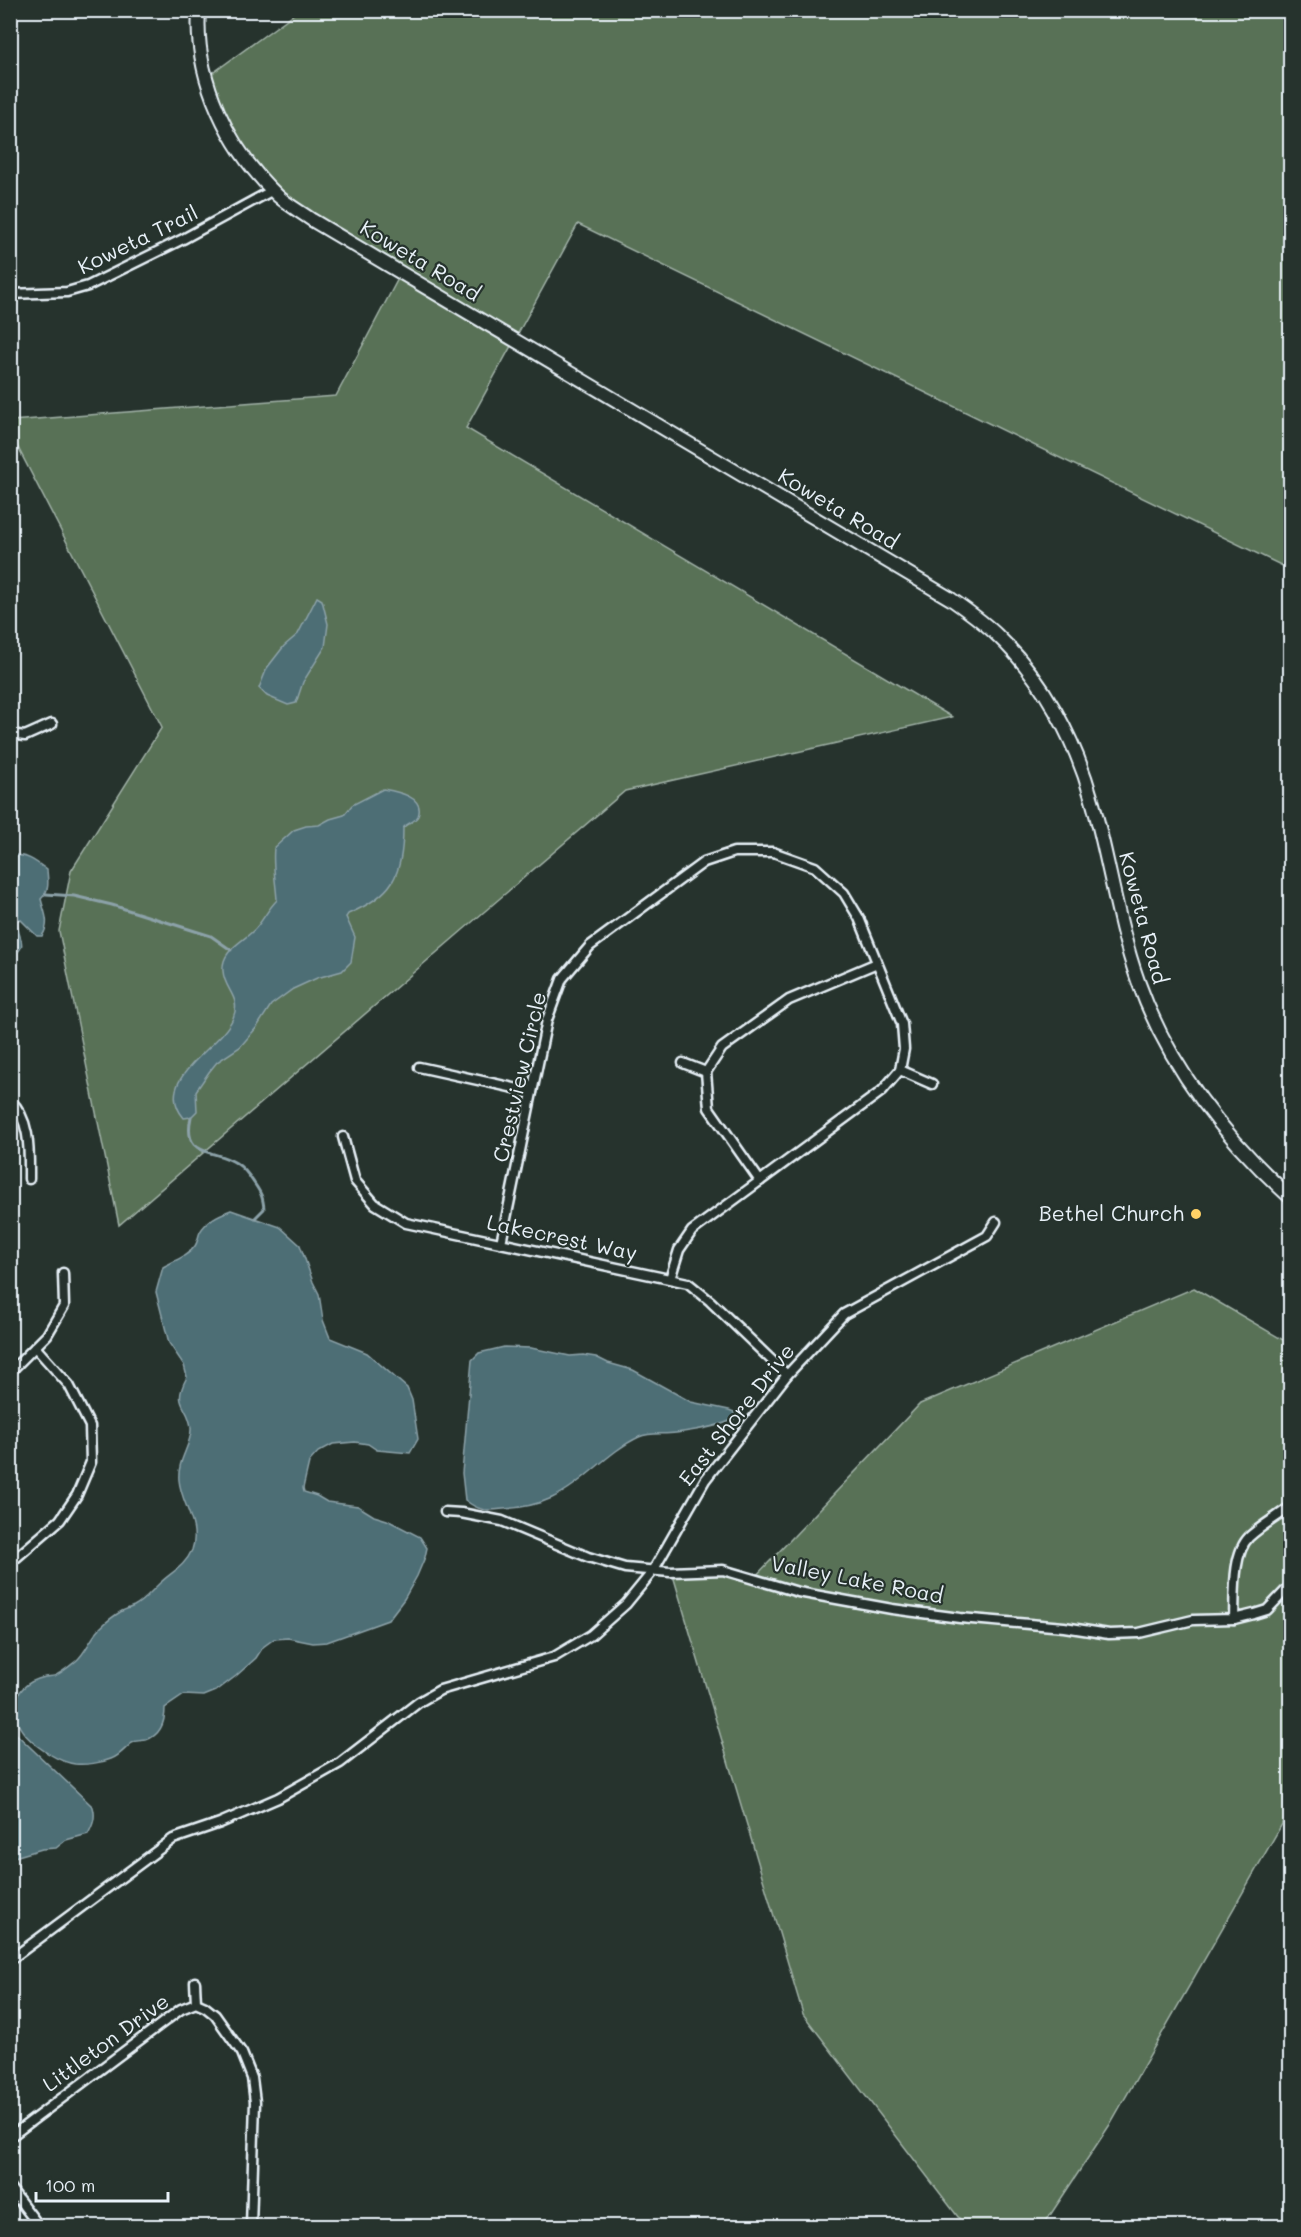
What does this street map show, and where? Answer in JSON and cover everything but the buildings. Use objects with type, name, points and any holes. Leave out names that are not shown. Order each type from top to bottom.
[{"type":"street","name":"Koweta Road","points":[[199,10],[201,48],[206,76],[216,107],[231,137],[249,164],[279,197],[312,220],[951,600],[999,636],[1043,691],[1076,752],[1092,798],[1137,980],[1159,1032],[1187,1080],[1229,1135],[1290,1197]]},
{"type":"street","name":"Koweta Trail","points":[[10,294],[67,292],[88,286],[183,239],[273,190]]},
{"type":"street","points":[[10,734],[25,736],[52,724]]},
{"type":"street","name":"Crestview Circle","points":[[501,1243],[547,1020],[562,979],[590,946],[704,862],[734,852],[773,852],[815,867],[844,893],[859,918],[902,1024],[904,1049],[900,1070]]},
{"type":"street","points":[[760,1181],[710,1108],[706,1072],[722,1048],[789,999],[877,963]]},
{"type":"street","points":[[683,1063],[706,1072]]},
{"type":"street","points":[[419,1067],[532,1092]]},
{"type":"street","points":[[670,1279],[679,1250],[692,1231],[882,1091],[900,1070],[932,1084]]},
{"type":"street","points":[[10,1100],[18,1108],[29,1140],[29,1179]]},
{"type":"street","name":"Lakecrest Way","points":[[343,1137],[355,1181],[375,1204],[406,1222],[688,1283],[710,1300],[787,1375]]},
{"type":"street","name":"East Shore Drive","points":[[10,1960],[173,1839],[220,1823],[278,1798],[340,1763],[419,1702],[440,1690],[554,1657],[591,1635],[626,1604],[653,1571],[705,1480],[787,1375],[844,1314],[987,1236],[996,1222]]},
{"type":"street","points":[[10,1372],[46,1335],[64,1306],[63,1273]]},
{"type":"street","points":[[10,1563],[60,1521],[77,1495],[91,1462],[90,1426],[69,1385],[35,1347]]},
{"type":"street","points":[[1234,1619],[1238,1559],[1241,1548],[1249,1538],[1290,1507]]},
{"type":"street","name":"Valley Lake Road","points":[[445,1512],[502,1521],[588,1557],[626,1568],[653,1571],[723,1570],[798,1592],[892,1609],[960,1618],[1064,1627],[1109,1634],[1139,1633],[1193,1620],[1234,1619],[1267,1610],[1290,1586]]},
{"type":"street","name":"Littleton Drive","points":[[195,1982],[196,2003]]},
{"type":"street","name":"Littleton Drive","points":[[10,2137],[181,2009],[196,2003],[215,2015],[242,2053],[252,2078],[255,2102],[251,2226]]},
{"type":"street","points":[[10,2188],[39,2226]]},
{"type":"green space","points":[[298,11],[1290,11],[1290,585],[1287,568],[578,224],[466,428],[952,717],[625,791],[119,1225],[59,931],[71,871],[162,727],[11,434],[11,421],[336,396],[402,271],[275,193],[231,127],[210,75]]},
{"type":"green space","points":[[1194,1288],[1290,1344],[1290,1810],[1109,2126],[1043,2226],[965,2226],[803,2014],[672,1572],[699,1566],[752,1580],[920,1404]]},
{"type":"water","points":[[317,597],[322,600],[328,624],[325,647],[303,682],[296,703],[288,705],[267,696],[259,688],[267,668],[284,646],[298,634]]},
{"type":"water","points":[[383,789],[401,793],[413,799],[419,809],[418,816],[403,828],[401,859],[392,882],[376,899],[346,917],[355,937],[351,962],[342,971],[317,978],[293,989],[271,1005],[257,1027],[240,1047],[217,1062],[209,1072],[196,1091],[197,1111],[191,1117],[184,1118],[176,1104],[176,1090],[182,1077],[226,1030],[235,1011],[234,999],[224,978],[225,957],[255,929],[277,900],[274,848],[294,830],[319,825],[344,815],[352,805]]},
{"type":"water","points":[[10,856],[27,857],[47,870],[48,882],[46,892],[41,899],[46,918],[45,931],[42,936],[37,936],[20,919],[17,921],[22,945],[11,957]]},
{"type":"water","points":[[231,1210],[280,1227],[300,1245],[319,1294],[323,1320],[330,1338],[367,1353],[407,1388],[412,1400],[418,1439],[410,1453],[377,1450],[368,1444],[355,1442],[333,1444],[318,1452],[309,1462],[304,1492],[327,1502],[358,1506],[420,1537],[427,1548],[425,1557],[404,1599],[388,1620],[327,1642],[274,1639],[263,1647],[256,1658],[236,1676],[216,1691],[204,1696],[184,1695],[165,1708],[161,1727],[151,1738],[134,1742],[117,1756],[98,1763],[66,1762],[36,1745],[21,1729],[16,1719],[17,1697],[28,1684],[57,1675],[76,1661],[102,1626],[119,1613],[142,1601],[182,1564],[192,1550],[194,1532],[179,1480],[180,1466],[191,1434],[190,1420],[181,1400],[182,1387],[187,1377],[184,1365],[169,1343],[156,1292],[163,1267],[189,1253],[206,1224]]},
{"type":"water","points":[[504,1347],[531,1348],[570,1356],[596,1357],[633,1370],[691,1402],[734,1412],[734,1419],[698,1430],[639,1437],[616,1451],[564,1492],[540,1503],[509,1509],[478,1508],[465,1500],[462,1473],[472,1360],[479,1353]]},
{"type":"water","points":[[10,1728],[93,1807],[94,1821],[88,1834],[66,1840],[56,1848],[42,1849],[11,1858]]},
{"type":"waterway","points":[[46,894],[74,896],[112,905],[211,936],[231,950]]},
{"type":"waterway","points":[[191,1117],[189,1130],[195,1146],[227,1158],[248,1174],[262,1198],[264,1209],[255,1218]]},
{"type":"place","name":"Bethel Church","points":[[1196,1214]]}]
